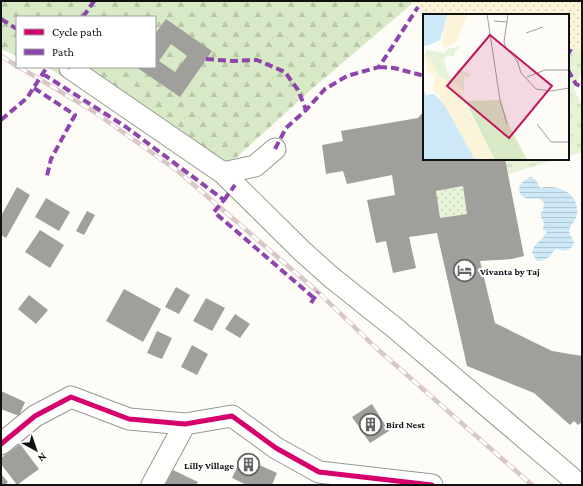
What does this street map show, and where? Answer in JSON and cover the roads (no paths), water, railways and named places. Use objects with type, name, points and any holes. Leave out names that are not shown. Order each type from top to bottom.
[{"type":"street","points":[[70,68],[223,173],[319,266],[580,485]]},
{"type":"street","points":[[223,173],[255,166],[275,150]]},
{"type":"street","points":[[1,444],[35,416],[71,397],[129,419],[185,424],[232,416],[276,448],[319,472],[432,485]]},
{"type":"street","points":[[152,485],[185,424]]},
{"type":"water","points":[[531,177],[536,180],[540,188],[553,187],[566,191],[571,195],[577,206],[577,216],[569,231],[574,241],[571,248],[566,251],[556,249],[546,259],[537,261],[532,252],[533,249],[547,232],[543,229],[544,223],[540,215],[543,210],[544,203],[538,198],[525,198],[520,192],[521,184]]},
{"type":"railway","points":[[1,56],[16,65]]},
{"type":"railway","points":[[21,68],[93,111],[179,172],[318,292],[374,346],[532,485]]},
{"type":"place","name":"Vivanta by Taj","points":[[464,271]]},
{"type":"place","name":"Bird Nest","points":[[371,424]]},
{"type":"place","name":"Lilly Village","points":[[249,465]]}]
